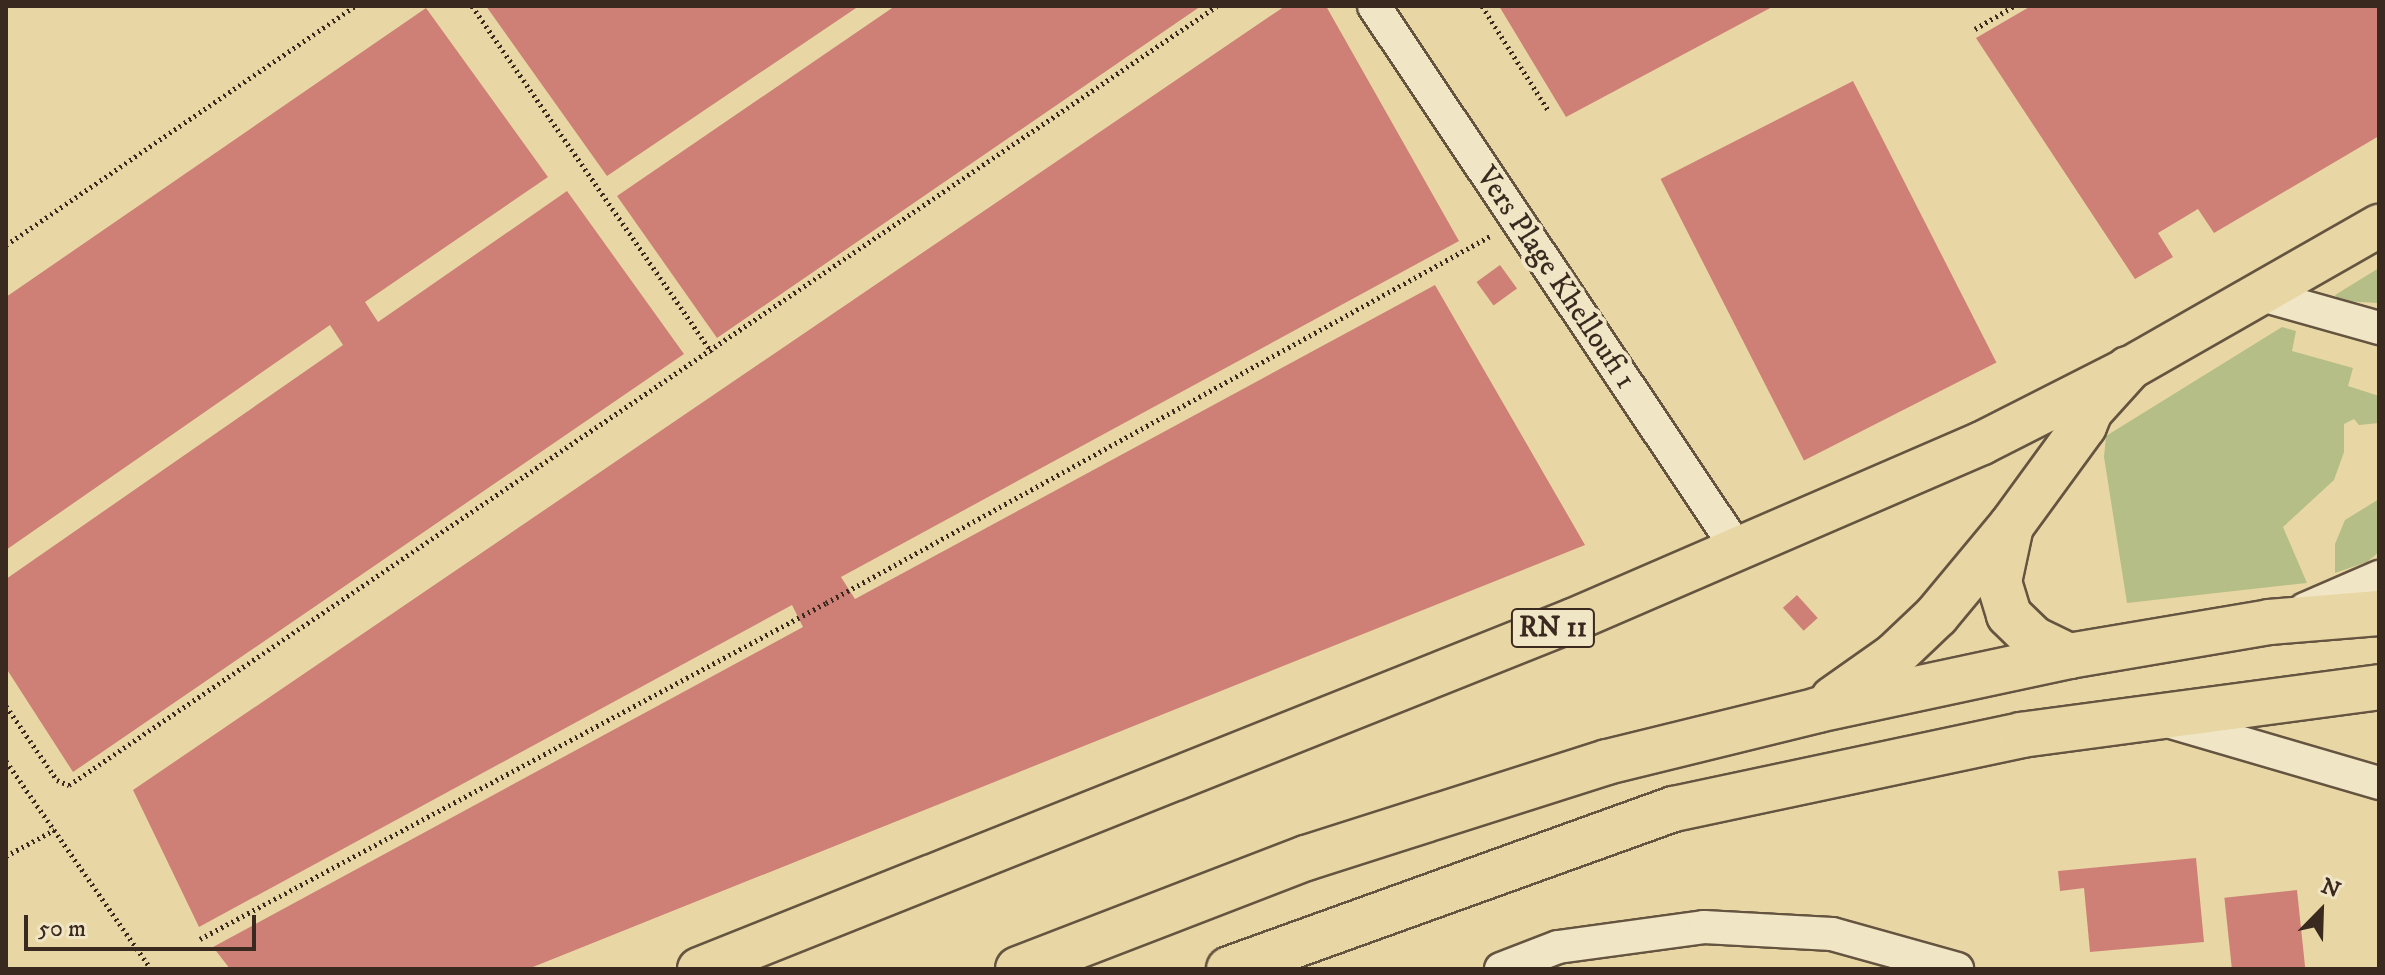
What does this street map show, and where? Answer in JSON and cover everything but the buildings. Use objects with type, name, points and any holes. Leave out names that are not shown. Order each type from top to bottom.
[{"type":"highway","points":[[1818,710],[1916,636],[2011,526],[2084,426],[2090,411],[2128,369]]},
{"type":"highway","points":[[2011,526],[1999,582],[2009,615],[2034,639],[2069,656]]},
{"type":"highway","points":[[1018,969],[1306,858],[1607,762],[1818,710],[2069,656],[2269,622],[2379,613]]},
{"type":"highway","points":[[1229,969],[1674,809],[2021,735],[2160,719],[2379,687]]},
{"type":"main road","name":"RN 11","points":[[699,969],[1573,620],[1982,443],[2128,369],[2379,226]]},
{"type":"street","name":"Vers Plage Khelloufi 1","points":[[1374,6],[1738,550]]},
{"type":"street","points":[[2258,294],[2379,328]]},
{"type":"street","points":[[2269,622],[2379,577]]},
{"type":"street","points":[[2160,719],[2379,783]]},
{"type":"street","points":[[1501,969],[1558,947],[1704,927],[1832,934],[1856,956],[1957,969]]},
{"type":"path","points":[[6,245],[355,6]]},
{"type":"path","points":[[472,6],[712,352]]},
{"type":"path","points":[[6,706],[57,780],[69,785],[712,352],[1217,6]]},
{"type":"path","points":[[1482,6],[1548,110]]},
{"type":"path","points":[[1975,29],[2014,6]]},
{"type":"path","points":[[200,939],[854,587],[1517,221]]},
{"type":"path","points":[[6,761],[151,969]]},
{"type":"path","points":[[6,856],[54,830]]},
{"type":"green space","points":[[2379,268],[2379,303],[2339,301],[2335,295]]},
{"type":"green space","points":[[2282,327],[2296,331],[2292,351],[2353,368],[2348,386],[2379,396],[2379,423],[2359,425],[2354,419],[2344,424],[2344,452],[2334,480],[2283,527],[2307,583],[2127,603],[2104,457],[2106,436]]},
{"type":"green space","points":[[2379,499],[2379,552],[2367,562],[2335,573],[2335,544],[2345,520]]}]
